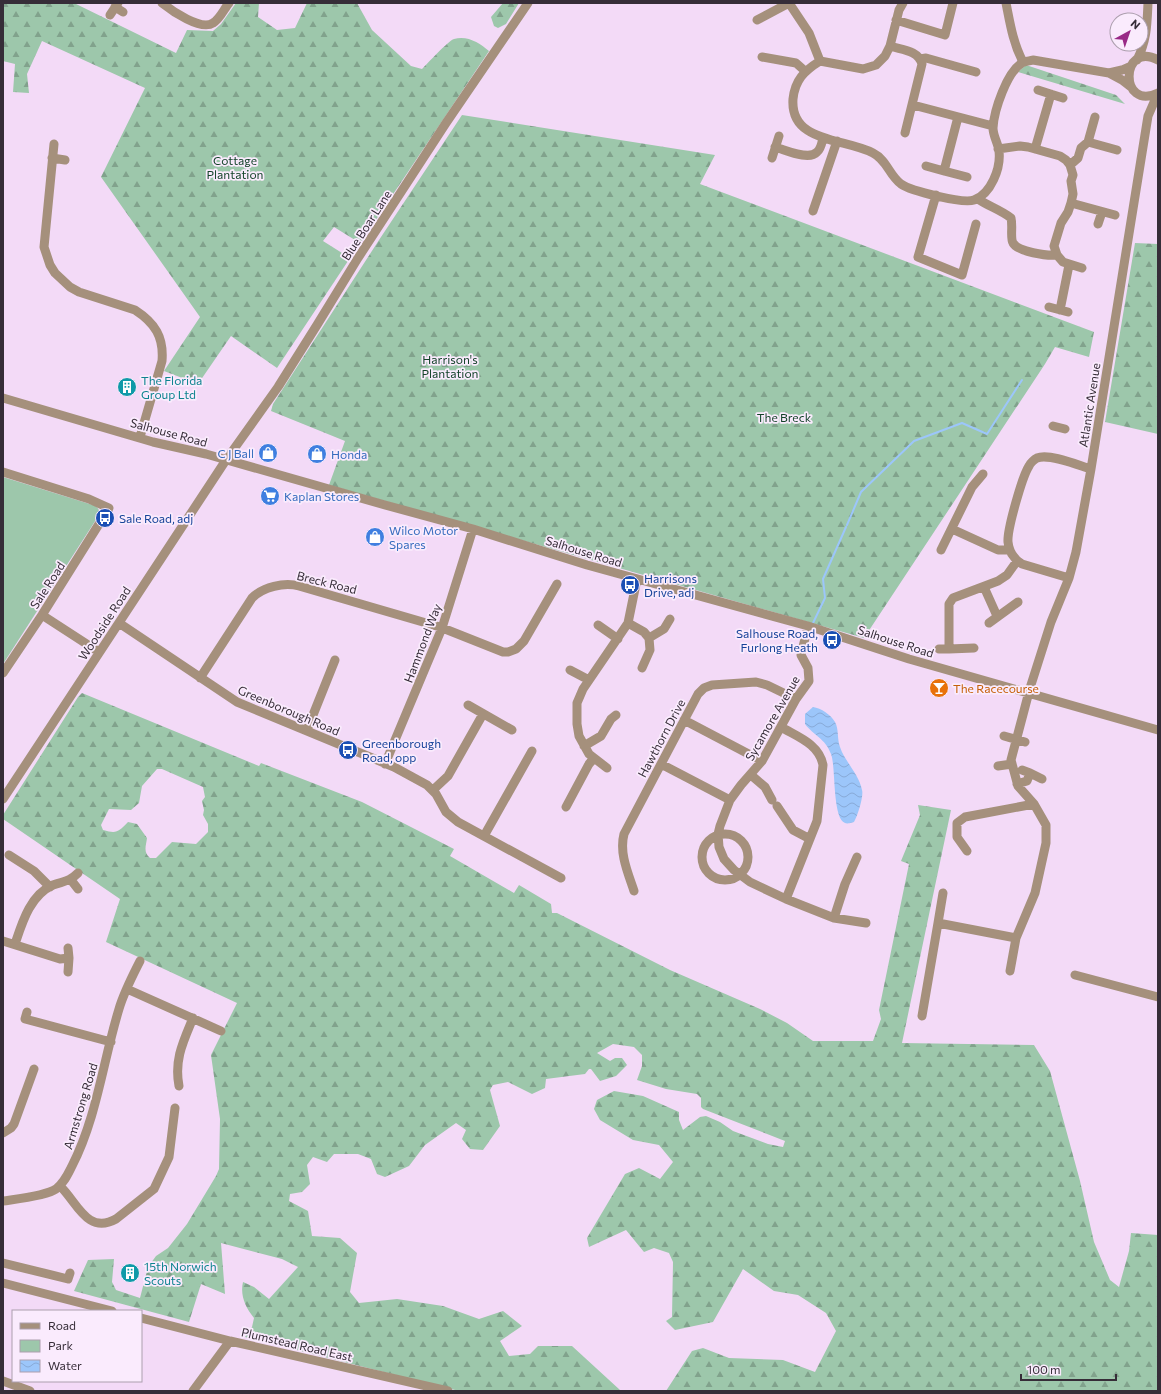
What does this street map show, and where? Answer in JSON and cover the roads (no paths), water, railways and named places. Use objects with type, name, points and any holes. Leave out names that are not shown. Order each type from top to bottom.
[{"type":"street","points":[[163,3],[187,19],[205,26],[213,24],[229,3]]},
{"type":"street","name":"Blue Boar Lane","points":[[226,460],[278,387],[358,258],[446,123],[528,3]]},
{"type":"street","points":[[757,20],[789,3],[809,33],[820,61]]},
{"type":"street","points":[[903,3],[899,10],[890,46],[885,56],[876,65],[863,70],[820,61],[805,71],[800,79],[794,94],[793,110],[795,118],[802,127],[813,135],[864,148],[878,156],[901,183],[911,188],[961,201],[973,201],[982,196],[992,183],[998,166],[998,149],[993,132],[994,119],[1006,82],[1013,70],[1023,62],[1033,60],[1109,73],[1122,80],[1141,94]]},
{"type":"street","points":[[896,20],[945,35],[953,3]]},
{"type":"street","points":[[1006,3],[1011,32],[1023,62]]},
{"type":"street","points":[[114,8],[123,12]]},
{"type":"street","points":[[1149,43],[1156,59]]},
{"type":"street","points":[[890,46],[915,53],[922,64],[905,133]]},
{"type":"street","points":[[1131,86],[1128,78],[1141,52]]},
{"type":"street","points":[[762,57],[796,63],[805,71]]},
{"type":"street","points":[[1109,73],[1122,70],[1145,57],[1156,59]]},
{"type":"street","points":[[920,59],[926,58],[976,72]]},
{"type":"street","points":[[1038,90],[1063,98]]},
{"type":"street","name":"Atlantic Avenue","points":[[1141,94],[1150,96],[1158,93]]},
{"type":"street","name":"Atlantic Avenue","points":[[1012,764],[1011,760],[1021,740],[1028,692],[1069,578],[1082,522],[1148,116],[1158,93]]},
{"type":"street","points":[[1035,149],[1050,94]]},
{"type":"street","name":"Atlantic Avenue","points":[[1141,94],[1146,105],[1148,116]]},
{"type":"street","points":[[913,105],[993,126]]},
{"type":"street","points":[[944,171],[958,117]]},
{"type":"street","points":[[1070,165],[1078,158],[1081,148],[1088,142],[1095,117]]},
{"type":"street","points":[[772,158],[779,136]]},
{"type":"street","points":[[776,147],[803,156],[813,155],[819,150],[823,138]]},
{"type":"street","points":[[813,211],[837,141]]},
{"type":"street","points":[[1088,142],[1117,150]]},
{"type":"street","points":[[54,144],[44,247],[50,265],[55,273],[70,288],[129,308],[143,315],[151,322],[161,341],[163,351],[162,361],[140,437]]},
{"type":"street","points":[[998,149],[1020,146],[1035,149],[1060,156],[1070,165],[1073,175],[1071,181],[1073,194],[1068,212],[1061,223],[1054,246],[1057,255],[1063,262],[1082,268]]},
{"type":"street","points":[[52,158],[65,160]]},
{"type":"street","points":[[926,166],[967,177]]},
{"type":"street","points":[[936,195],[918,257],[962,275],[976,224]]},
{"type":"street","points":[[978,199],[984,204],[1002,211],[1011,218],[1013,226],[1013,244],[1018,248],[1047,256],[1057,255]]},
{"type":"street","points":[[1071,203],[1115,215]]},
{"type":"street","points":[[1098,224],[1102,212]]},
{"type":"street","points":[[1050,307],[1064,311],[1069,265]]},
{"type":"street","name":"Salhouse Road","points":[[3,398],[473,529],[587,565],[808,626],[909,659],[1158,730]]},
{"type":"street","points":[[1053,426],[1066,429]]},
{"type":"street","points":[[1069,578],[1022,564],[1014,559],[1008,541],[1015,505],[1029,465],[1036,458],[1044,456],[1091,469]]},
{"type":"street","name":"Woodside Road","points":[[3,799],[226,460]]},
{"type":"street","name":"Sale Road","points":[[3,472],[110,507],[42,615],[3,673]]},
{"type":"street","points":[[941,550],[972,487],[983,474]]},
{"type":"street","name":"Hammond Way","points":[[386,764],[442,628],[473,529]]},
{"type":"street","points":[[952,529],[998,550],[1010,550]]},
{"type":"street","points":[[949,649],[949,604],[953,598],[998,581],[1007,575],[1017,561]]},
{"type":"street","points":[[566,807],[589,764],[601,761],[589,754],[579,736],[576,713],[577,703],[589,680],[628,623],[637,579]]},
{"type":"street","name":"Breck Road","points":[[200,678],[252,598],[263,590],[286,584],[299,586],[442,628],[495,650],[508,652],[516,649],[524,641],[548,590],[558,584]]},
{"type":"street","points":[[984,587],[997,616]]},
{"type":"street","points":[[940,601],[949,604]]},
{"type":"street","points":[[989,623],[1018,602]]},
{"type":"street","points":[[42,615],[99,652]]},
{"type":"street","points":[[649,638],[664,629],[670,619]]},
{"type":"street","name":"Greenborough Road","points":[[118,623],[237,702],[394,767],[427,785],[433,790],[442,806],[452,817],[484,836],[558,873]]},
{"type":"street","points":[[628,623],[644,632],[649,638],[650,650],[642,668]]},
{"type":"street","points":[[598,625],[618,638]]},
{"type":"street","name":"Sycamore Avenue","points":[[808,626],[801,655],[808,668],[809,681],[796,699],[762,762],[741,784],[730,800],[723,816],[718,834],[719,846],[724,859],[739,875],[750,882],[786,900],[834,918],[866,923]]},
{"type":"street","points":[[939,649],[974,648]]},
{"type":"street","points":[[307,730],[335,660]]},
{"type":"street","points":[[570,670],[589,680]]},
{"type":"street","name":"Hawthorn Drive","points":[[634,891],[622,852],[622,839],[698,694],[704,688],[712,685],[756,682],[796,699]]},
{"type":"street","points":[[468,705],[512,730]]},
{"type":"street","points":[[433,790],[448,776],[483,714]]},
{"type":"street","points":[[584,746],[601,736],[611,719],[616,715]]},
{"type":"street","points":[[684,720],[762,762]]},
{"type":"street","points":[[781,727],[809,743],[815,749],[822,757],[823,773],[817,821],[786,900]]},
{"type":"street","points":[[1004,736],[1021,740]]},
{"type":"street","points":[[484,836],[532,750]]},
{"type":"street","points":[[661,764],[730,800]]},
{"type":"street","points":[[998,766],[1012,764],[1018,784],[1034,804],[1046,825],[1046,843],[1035,893],[1016,938],[1010,971]]},
{"type":"street","points":[[1018,784],[1027,781],[1026,771],[1042,779]]},
{"type":"street","name":"Sycamore Avenue","points":[[751,775],[765,787],[793,830],[810,839]]},
{"type":"street","points":[[967,851],[957,837],[957,824],[965,817],[1034,804]]},
{"type":"street","points":[[718,834],[728,834],[741,840],[746,848],[748,858],[746,867],[739,875],[730,879],[720,880],[711,876],[704,868],[701,855],[704,846],[710,838],[718,834]]},
{"type":"street","points":[[9,855],[34,871],[50,887]]},
{"type":"street","points":[[834,918],[845,884],[857,857]]},
{"type":"street","points":[[15,944],[24,919],[30,906],[36,898],[50,887],[71,880],[78,873]]},
{"type":"street","points":[[71,880],[78,889]]},
{"type":"street","points":[[922,1016],[943,893]]},
{"type":"street","points":[[938,924],[1016,938]]},
{"type":"street","points":[[3,941],[60,959],[69,958]]},
{"type":"street","points":[[68,948],[68,972]]},
{"type":"street","name":"Armstrong Road","points":[[60,1186],[68,1174],[81,1146],[100,1086],[118,1010],[140,961]]},
{"type":"street","points":[[1075,976],[1158,997]]},
{"type":"street","points":[[127,989],[221,1031]]},
{"type":"street","points":[[179,1086],[177,1070],[178,1061],[193,1018]]},
{"type":"street","points":[[25,1020],[111,1042]]},
{"type":"street","points":[[3,1132],[11,1128],[14,1124],[30,1073]]},
{"type":"street","points":[[3,1201],[47,1193],[60,1186],[90,1221],[102,1224],[110,1223],[154,1189],[169,1157],[175,1108]]},
{"type":"street","points":[[3,1263],[68,1279]]},
{"type":"street","points":[[3,1283],[108,1310]]},
{"type":"street","name":"Plumstead Road East","points":[[142,1318],[230,1341],[448,1391]]},
{"type":"street","points":[[193,1391],[230,1341]]},
{"type":"street","points":[[3,1381],[30,1391]]},
{"type":"water","points":[[813,707],[826,712],[835,722],[842,752],[860,784],[862,797],[854,822],[845,823],[841,819],[838,812],[833,760],[829,749],[826,744],[805,724],[805,714]]},
{"type":"waterway","points":[[847,525],[861,492],[914,441],[962,423],[987,434],[1022,380]]},
{"type":"waterway","points":[[813,623],[825,598],[823,579],[846,527]]},
{"type":"place","name":"The Florida Group Ltd","points":[[127,387]]},
{"type":"place","name":"C J Ball","points":[[268,453]]},
{"type":"place","name":"Honda","points":[[317,454]]},
{"type":"place","name":"Kaplan Stores","points":[[270,496]]},
{"type":"place","name":"Sale Road, adj","points":[[105,518]]},
{"type":"place","name":"Wilco Motor Spares","points":[[375,537]]},
{"type":"place","name":"Harrisons Drive, adj","points":[[630,585]]},
{"type":"place","name":"Salhouse Road, Furlong Heath","points":[[832,640]]},
{"type":"place","name":"The Racecourse","points":[[939,688]]},
{"type":"place","name":"Greenborough Road, opp","points":[[348,750]]},
{"type":"place","name":"15th Norwich Scouts","points":[[130,1273]]},
{"type":"park label","name":"Cottage Plantation","points":[[235,167]]},
{"type":"park label","name":"Harrison's Plantation","points":[[450,366]]},
{"type":"park label","name":"The Breck","points":[[784,417]]}]
